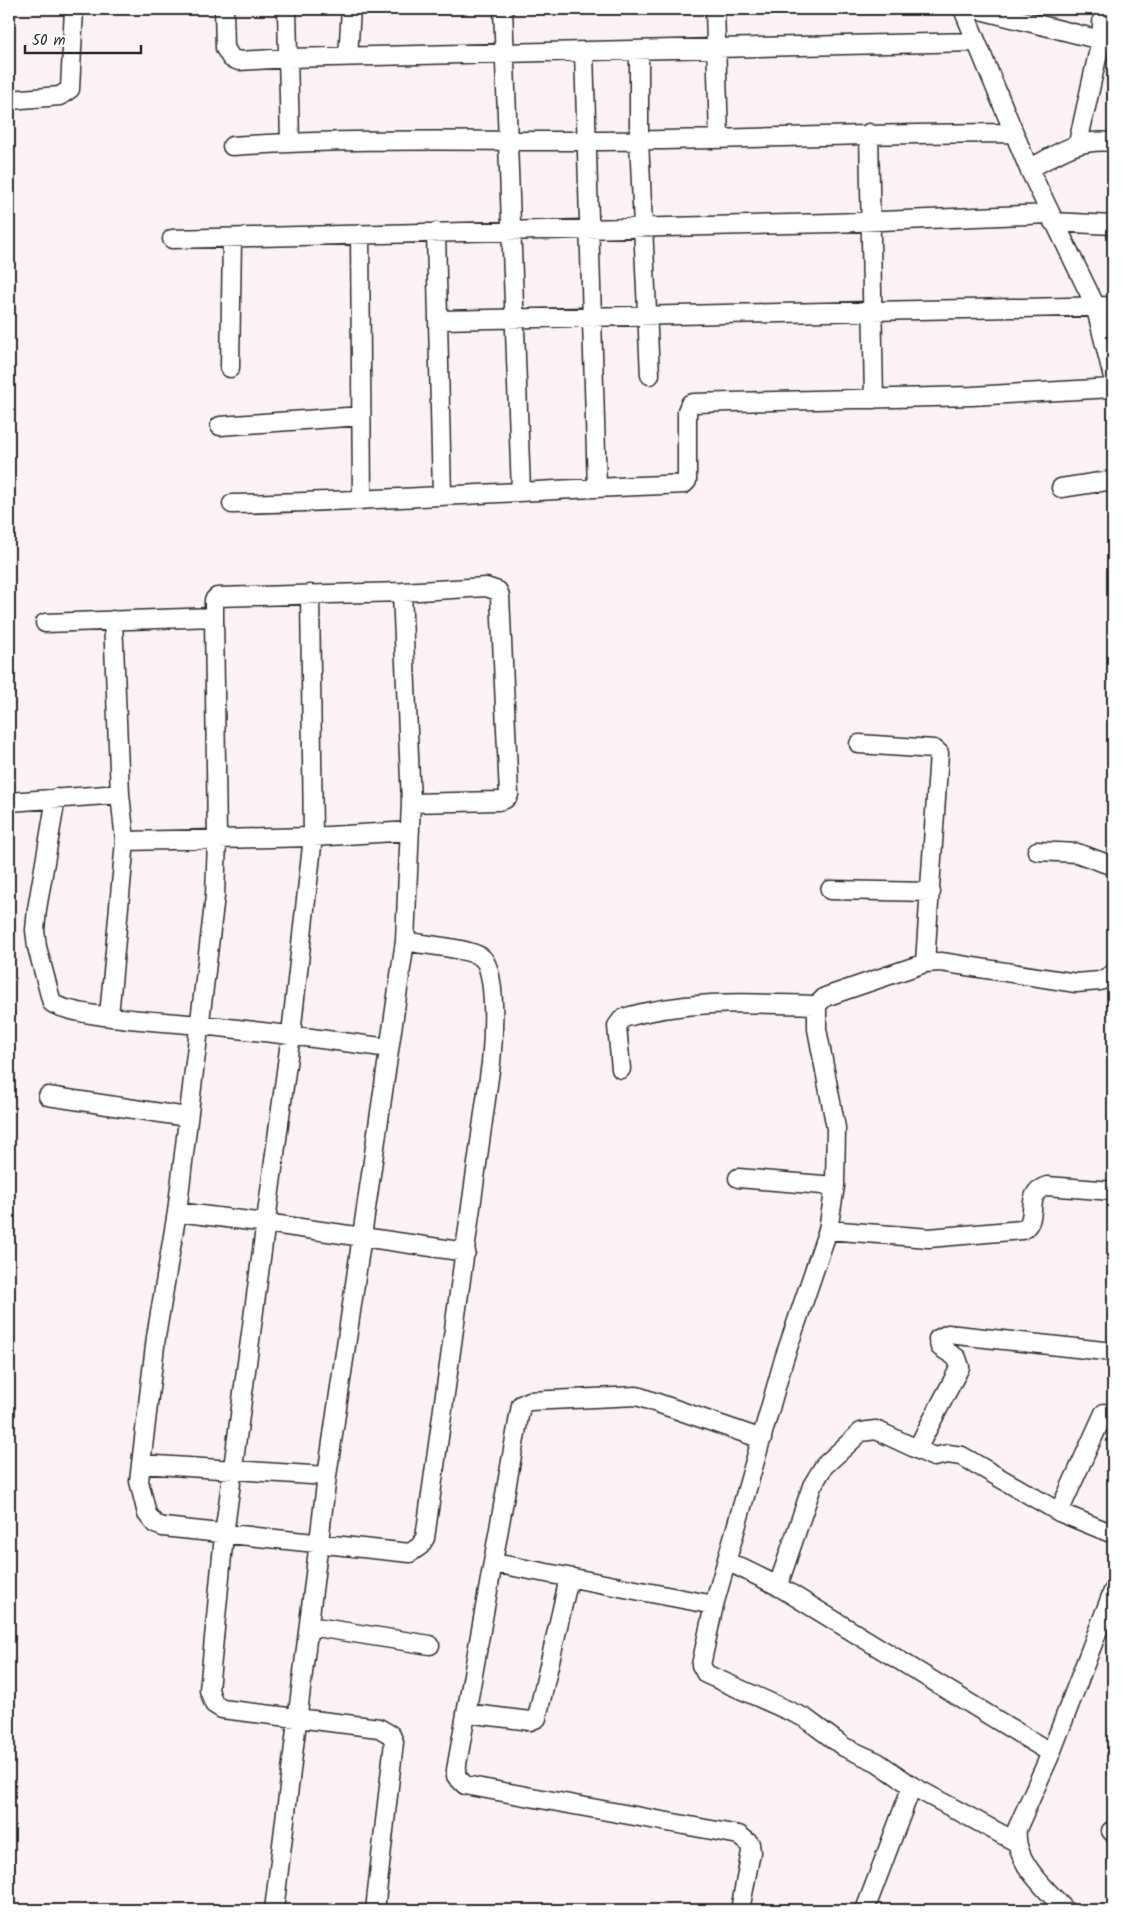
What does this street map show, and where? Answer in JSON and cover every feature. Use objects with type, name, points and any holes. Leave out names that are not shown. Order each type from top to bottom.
[{"type":"street","points":[[9,100],[60,96],[70,89],[74,9]]},
{"type":"street","points":[[224,9],[225,48],[230,58],[239,61],[288,58],[975,42]]},
{"type":"street","points":[[286,9],[290,143]]},
{"type":"street","points":[[348,57],[351,9]]},
{"type":"street","points":[[503,9],[513,231],[521,490]]},
{"type":"street","points":[[715,9],[719,138]]},
{"type":"street","points":[[963,9],[1029,169],[1051,218],[1095,305],[1113,377]]},
{"type":"street","points":[[976,9],[1107,41]]},
{"type":"street","points":[[1078,143],[1107,41],[1103,9]]},
{"type":"street","points":[[640,51],[642,227],[650,375]]},
{"type":"street","points":[[584,52],[587,228],[592,317],[597,487]]},
{"type":"street","points":[[232,146],[290,143],[508,139],[585,141],[869,133],[1014,133]]},
{"type":"street","points":[[869,133],[874,399]]},
{"type":"street","points":[[1029,169],[1078,143],[1113,142]]},
{"type":"street","points":[[172,239],[1051,218],[1113,225]]},
{"type":"street","points":[[436,232],[442,496]]},
{"type":"street","points":[[360,234],[362,500]]},
{"type":"street","points":[[230,368],[232,238]]},
{"type":"street","points":[[438,320],[1113,306]]},
{"type":"street","points":[[232,504],[362,500],[521,490],[686,483],[687,411],[690,404],[694,403],[972,396],[1113,388]]},
{"type":"street","points":[[220,426],[361,416]]},
{"type":"street","points":[[1061,488],[1113,480]]},
{"type":"street","points":[[405,942],[471,953],[486,962],[491,973],[493,1041],[491,1063],[466,1252],[424,1538],[420,1546],[410,1553],[224,1535],[163,1527],[155,1524],[144,1507],[139,1481],[140,1464],[156,1337],[177,1212],[187,1117],[201,1025],[215,896],[217,840],[214,600],[221,595],[402,592],[486,587],[498,591],[500,596],[510,790],[505,799],[498,801],[411,803]]},
{"type":"street","points":[[274,1910],[327,1476],[405,942],[411,803],[402,592]]},
{"type":"street","points":[[310,594],[313,837],[291,1034],[224,1535],[209,1690],[212,1701],[222,1709],[379,1728],[391,1735],[394,1742],[375,1910]]},
{"type":"street","points":[[45,623],[214,617]]},
{"type":"street","points":[[109,1016],[125,841],[120,794],[113,620]]},
{"type":"street","points":[[859,744],[934,749],[939,754],[925,963]]},
{"type":"street","points":[[9,802],[120,794]]},
{"type":"street","points":[[56,798],[35,930],[49,998],[56,1006],[109,1016],[291,1034],[389,1048]]},
{"type":"street","points":[[125,841],[313,837],[410,831]]},
{"type":"street","points":[[1037,851],[1076,853],[1113,866]]},
{"type":"street","points":[[830,890],[931,892]]},
{"type":"street","points":[[1016,1842],[912,1786],[877,1762],[844,1747],[805,1718],[702,1670],[702,1660],[714,1605],[784,1359],[828,1230],[835,1186],[836,1128],[817,1029],[817,1005],[825,997],[925,963],[941,962],[1088,984],[1113,974]]},
{"type":"street","points":[[621,1069],[617,1026],[624,1018],[688,1005],[720,1002],[817,1005]]},
{"type":"street","points":[[48,1096],[187,1117]]},
{"type":"street","points":[[738,1178],[835,1186]]},
{"type":"street","points":[[828,1230],[929,1238],[1022,1230],[1030,1223],[1034,1195],[1041,1188],[1047,1186],[1113,1191]]},
{"type":"street","points":[[177,1212],[466,1252]]},
{"type":"street","points":[[917,1449],[960,1367],[957,1358],[940,1347],[938,1340],[942,1336],[948,1334],[1113,1352]]},
{"type":"street","points":[[740,1910],[751,1852],[750,1844],[746,1838],[739,1835],[465,1785],[456,1776],[456,1770],[494,1563],[519,1409],[524,1402],[615,1395],[636,1396],[762,1439]]},
{"type":"street","points":[[1058,1512],[1104,1413]]},
{"type":"street","points":[[778,1586],[812,1486],[824,1466],[853,1437],[867,1430],[876,1430],[934,1457],[948,1454],[962,1456],[1058,1512],[1113,1534]]},
{"type":"street","points":[[140,1464],[233,1468],[327,1476]]},
{"type":"street","points":[[727,1561],[778,1586],[1050,1753]]},
{"type":"street","points":[[494,1563],[714,1605]]},
{"type":"street","points":[[466,1713],[530,1721],[538,1718],[569,1578]]},
{"type":"street","points":[[1065,1910],[1021,1859],[1016,1842],[1017,1829],[1050,1753],[1113,1591]]},
{"type":"street","points":[[309,1626],[430,1644]]},
{"type":"street","points":[[864,1910],[912,1786]]}]
